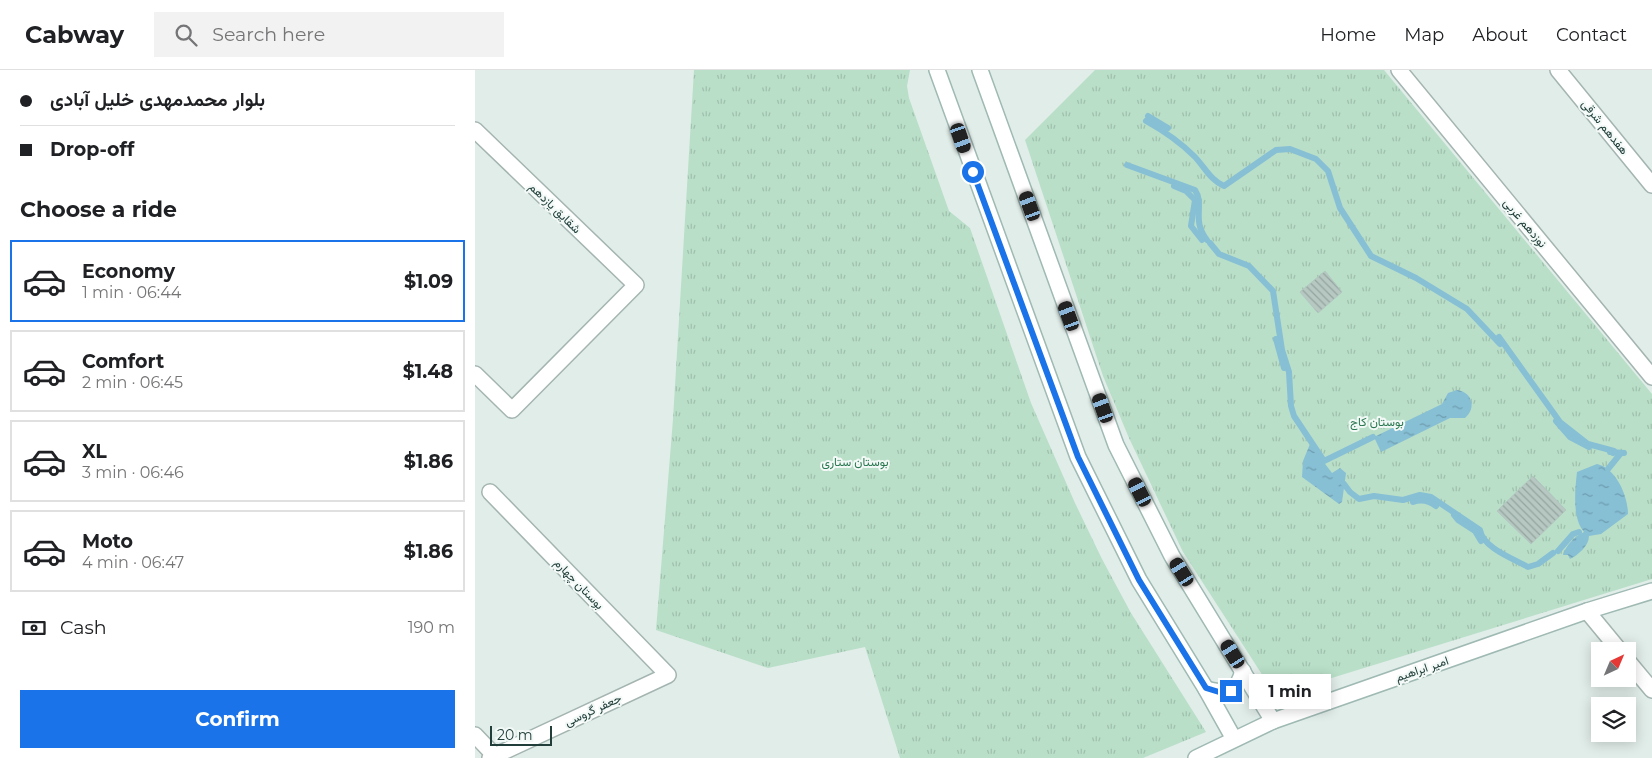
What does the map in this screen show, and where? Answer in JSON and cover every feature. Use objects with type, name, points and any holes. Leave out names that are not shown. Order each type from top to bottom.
[{"type":"main road","points":[[937,70],[1078,457],[1139,580],[1206,688],[1234,739]]},
{"type":"main road","points":[[980,70],[1116,445],[1172,556],[1273,721]]},
{"type":"main road","name":"نوزدهم غربی","points":[[1399,70],[1652,377]]},
{"type":"main road","name":"هفدهم شرقی","points":[[1558,70],[1652,185]]},
{"type":"main road","name":"شقایق یازدهم","points":[[475,130],[636,285],[512,410],[475,374]]},
{"type":"main road","name":"بوستان چهارم","points":[[490,492],[668,675]]},
{"type":"main road","name":"امیر ابراهیم","points":[[1202,757],[1234,739],[1273,721],[1587,611],[1652,591]]},
{"type":"main road","points":[[1587,611],[1613,642]]},
{"type":"main road","points":[[1206,688],[1219,692],[1231,691],[1239,684],[1243,670]]},
{"type":"main road","points":[[1636,671],[1652,690]]},
{"type":"main road","name":"جعفر گروسی","points":[[492,757],[668,675]]},
{"type":"main road","points":[[475,735],[492,757]]},
{"type":"green space","name":"بوستان ستاری","points":[[694,70],[910,70],[907,86],[909,98],[949,211],[970,228],[1031,403],[1075,503],[1131,613],[1206,732],[1143,758],[900,758],[865,647],[768,668],[656,630],[673,419]]},
{"type":"green space","name":"بوستان کاج","points":[[1095,70],[1384,70],[1652,394],[1652,579],[1309,685],[1289,684],[1263,676],[1183,552],[1129,438],[1103,376],[1025,140]]},
{"type":"water","points":[[1457,390],[1466,394],[1471,401],[1471,410],[1465,418],[1450,418],[1381,452],[1374,437],[1442,404],[1448,393]]},
{"type":"water","points":[[1310,444],[1332,473],[1340,468],[1346,473],[1342,502],[1339,504],[1302,477],[1303,461]]},
{"type":"water","points":[[1597,464],[1610,471],[1620,484],[1626,499],[1628,514],[1601,534],[1589,536],[1585,547],[1580,553],[1570,559],[1568,555],[1563,555],[1566,548],[1584,532],[1576,512],[1577,472]]},
{"type":"building","points":[[1325,271],[1342,292],[1318,313],[1300,292]]},
{"type":"building","points":[[1533,476],[1566,510],[1531,544],[1497,511]]},
{"type":"waterway","points":[[1148,116],[1168,128]]},
{"type":"waterway","points":[[1146,121],[1183,146],[1198,160],[1211,177],[1224,186],[1276,150],[1290,149],[1316,159],[1328,171],[1340,208],[1371,256],[1416,278],[1467,309],[1500,344]]},
{"type":"waterway","points":[[1127,165],[1195,190],[1199,201],[1200,226],[1207,240]]},
{"type":"waterway","points":[[1174,186],[1186,191],[1195,200],[1191,226],[1202,240]]},
{"type":"waterway","points":[[1210,243],[1219,254],[1249,266],[1273,291],[1282,350],[1289,372],[1291,406],[1294,416],[1324,461],[1373,437]]},
{"type":"waterway","points":[[1499,337],[1560,422],[1588,444],[1614,451],[1613,453]]},
{"type":"waterway","points":[[1276,339],[1284,368]]},
{"type":"waterway","points":[[1556,421],[1570,437],[1589,447]]},
{"type":"waterway","points":[[1610,452],[1624,453]]},
{"type":"waterway","points":[[1608,469],[1621,453]]},
{"type":"waterway","points":[[1344,484],[1359,499],[1374,496],[1403,500],[1420,495],[1431,497],[1480,530],[1482,536],[1493,548],[1528,567],[1538,564],[1553,553]]},
{"type":"waterway","points":[[1413,502],[1425,501],[1436,506]]},
{"type":"waterway","points":[[1454,515],[1458,520],[1475,531],[1481,541]]},
{"type":"waterway","points":[[1558,551],[1573,534],[1579,532]]},
{"type":"route","points":[[973,172],[1078,457],[1139,580],[1206,688],[1219,692],[1231,691]]}]
